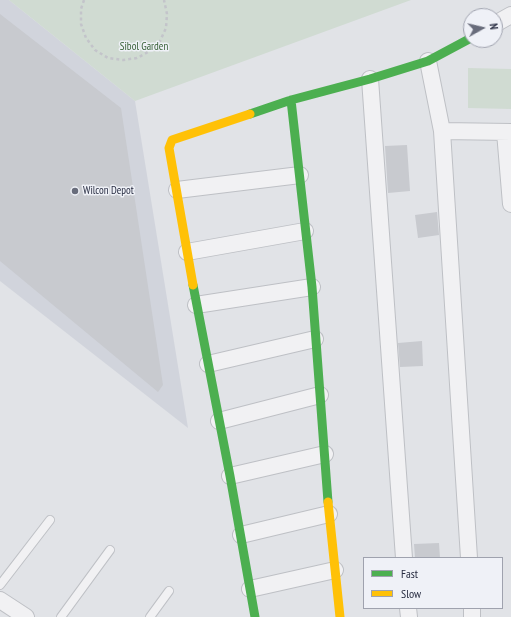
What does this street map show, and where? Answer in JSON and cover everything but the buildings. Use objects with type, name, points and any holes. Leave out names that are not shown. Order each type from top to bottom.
[{"type":"street","points":[[255,617],[230,476],[196,305],[169,148],[172,140],[291,100],[370,79],[428,61],[463,42]]},
{"type":"street","points":[[428,61],[442,132],[469,557]]},
{"type":"street","points":[[370,79],[404,557]]},
{"type":"street","points":[[291,100],[312,287],[315,339],[340,617]]},
{"type":"street","points":[[442,132],[508,132],[511,204]]},
{"type":"street","points":[[177,190],[300,175]]},
{"type":"street","points":[[187,252],[305,231]]},
{"type":"street","points":[[196,305],[312,287]]},
{"type":"street","points":[[208,364],[315,339]]},
{"type":"street","points":[[218,421],[320,395]]},
{"type":"street","points":[[230,476],[325,454]]},
{"type":"street","points":[[240,535],[330,514]]},
{"type":"street","points":[[250,589],[335,570]]},
{"type":"street","points":[[0,600],[26,617]]},
{"type":"lane","points":[[0,585],[50,520]]},
{"type":"lane","points":[[61,617],[110,550]]},
{"type":"lane","points":[[150,617],[169,591]]},
{"type":"path","points":[[84,0],[81,9],[81,24],[86,38],[95,50],[108,58],[123,60],[137,58],[150,52],[160,41],[166,28],[167,14],[164,0]]},
{"type":"shaded area","name":"Wilcon Depot","points":[[0,0],[9,0],[135,101],[188,428],[0,281]]},
{"type":"green space","name":"Sibol Garden","points":[[9,0],[411,0],[135,101]]},
{"type":"green space","points":[[468,68],[511,69],[511,109],[468,108]]},
{"type":"traffic: fast","points":[[250,114],[291,100],[370,79],[428,61],[463,42]]},
{"type":"traffic: fast","points":[[291,100],[312,287],[328,502]]},
{"type":"traffic: fast","points":[[193,285],[230,476],[255,617]]},
{"type":"traffic: slow","points":[[193,285],[169,148],[172,140],[250,114]]},
{"type":"traffic: slow","points":[[328,502],[340,617]]},
{"type":"place","name":"Wilcon Depot","points":[[75,191]]}]
